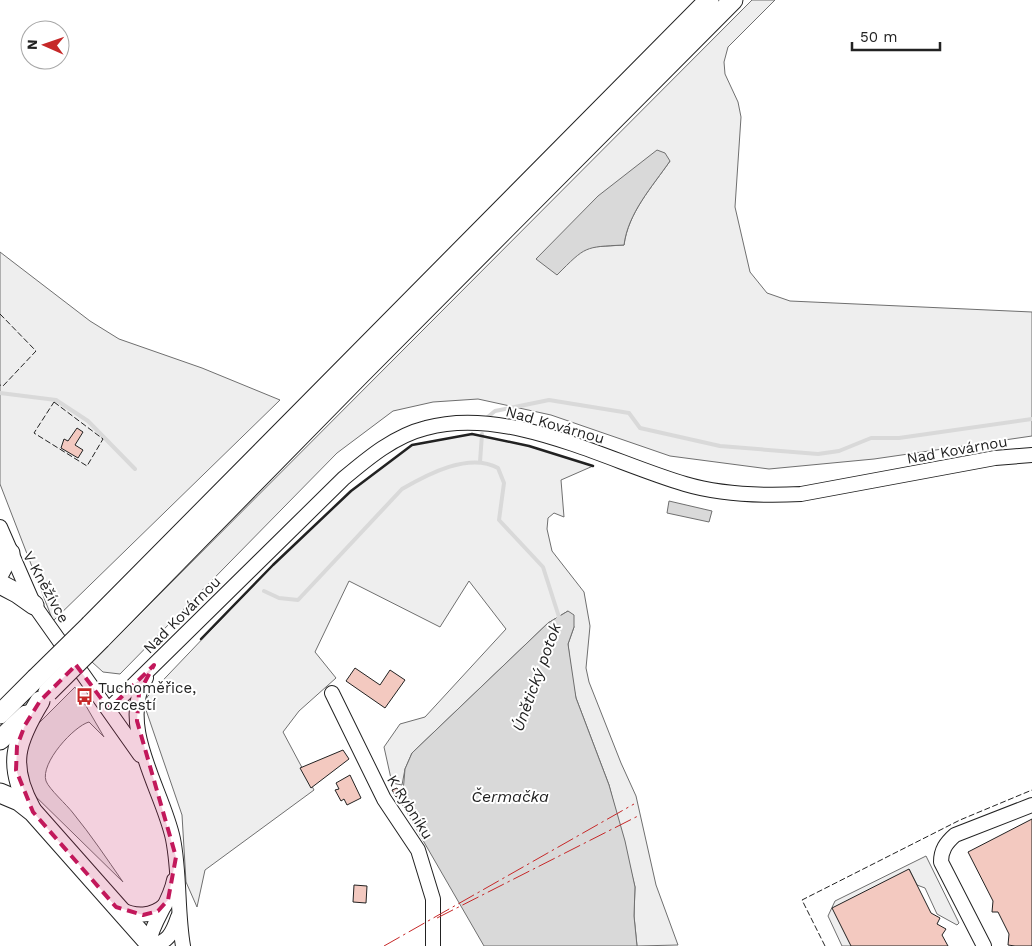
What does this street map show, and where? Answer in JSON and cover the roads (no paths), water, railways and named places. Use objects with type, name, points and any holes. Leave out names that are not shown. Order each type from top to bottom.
[{"type":"highway","points":[[32,812],[18,781],[16,758],[20,736],[44,697],[95,632],[709,0]]},
{"type":"highway","points":[[0,714],[36,678],[95,632],[733,0]]},
{"type":"highway","points":[[0,572],[5,552]]},
{"type":"highway","points":[[0,584],[34,605]]},
{"type":"highway","points":[[0,740],[44,697]]},
{"type":"highway","points":[[0,793],[19,801],[32,812],[150,944]]},
{"type":"street","name":"Nad Kovárnou","points":[[109,709],[343,479],[374,453],[410,433],[426,428],[451,423],[497,424],[544,436],[685,484],[739,494],[801,494],[995,458],[1032,455]]},
{"type":"street","name":"V Kněžívce","points":[[0,527],[5,552],[34,605],[109,709],[150,773]]},
{"type":"street","points":[[154,665],[139,693],[136,712],[139,734],[150,773],[164,809],[176,857],[183,946]]},
{"type":"street","name":"K Rybníku","points":[[332,693],[384,799],[418,850],[433,899],[433,946]]},
{"type":"street","points":[[984,946],[941,862],[943,849],[947,842],[955,836],[1032,805]]},
{"type":"street","points":[[176,857],[175,877],[168,900],[152,931],[150,944],[168,938],[180,914]]},
{"type":"street","points":[[116,907],[130,913],[143,915],[158,911],[168,900]]},
{"type":"water","points":[[657,150],[665,153],[670,161],[636,211],[626,233],[624,245],[601,246],[586,250],[574,258],[557,275],[536,259],[598,196]]},
{"type":"water","points":[[669,501],[712,511],[709,522],[667,513]]},
{"type":"water","name":"Čermačka","points":[[568,611],[574,615],[574,627],[568,644],[576,698],[609,785],[625,841],[635,887],[634,916],[637,946],[484,946],[402,804],[405,769],[412,753],[548,623]]},
{"type":"waterway","name":"Únětický potok","points":[[0,393],[56,400],[88,421],[135,469]]},
{"type":"waterway","points":[[484,420],[495,411],[549,400],[629,413],[640,428],[720,446],[818,454],[839,451],[871,438],[899,438],[1032,419]]},
{"type":"waterway","points":[[480,462],[482,434]]},
{"type":"waterway","name":"Únětický potok","points":[[264,591],[279,598],[298,600],[402,489],[424,477],[449,467],[474,462],[498,468],[504,483],[499,520],[543,567],[559,617],[557,621]]},
{"type":"place","name":"Tuchoměřice, rozcestí","points":[[84,697]]}]
